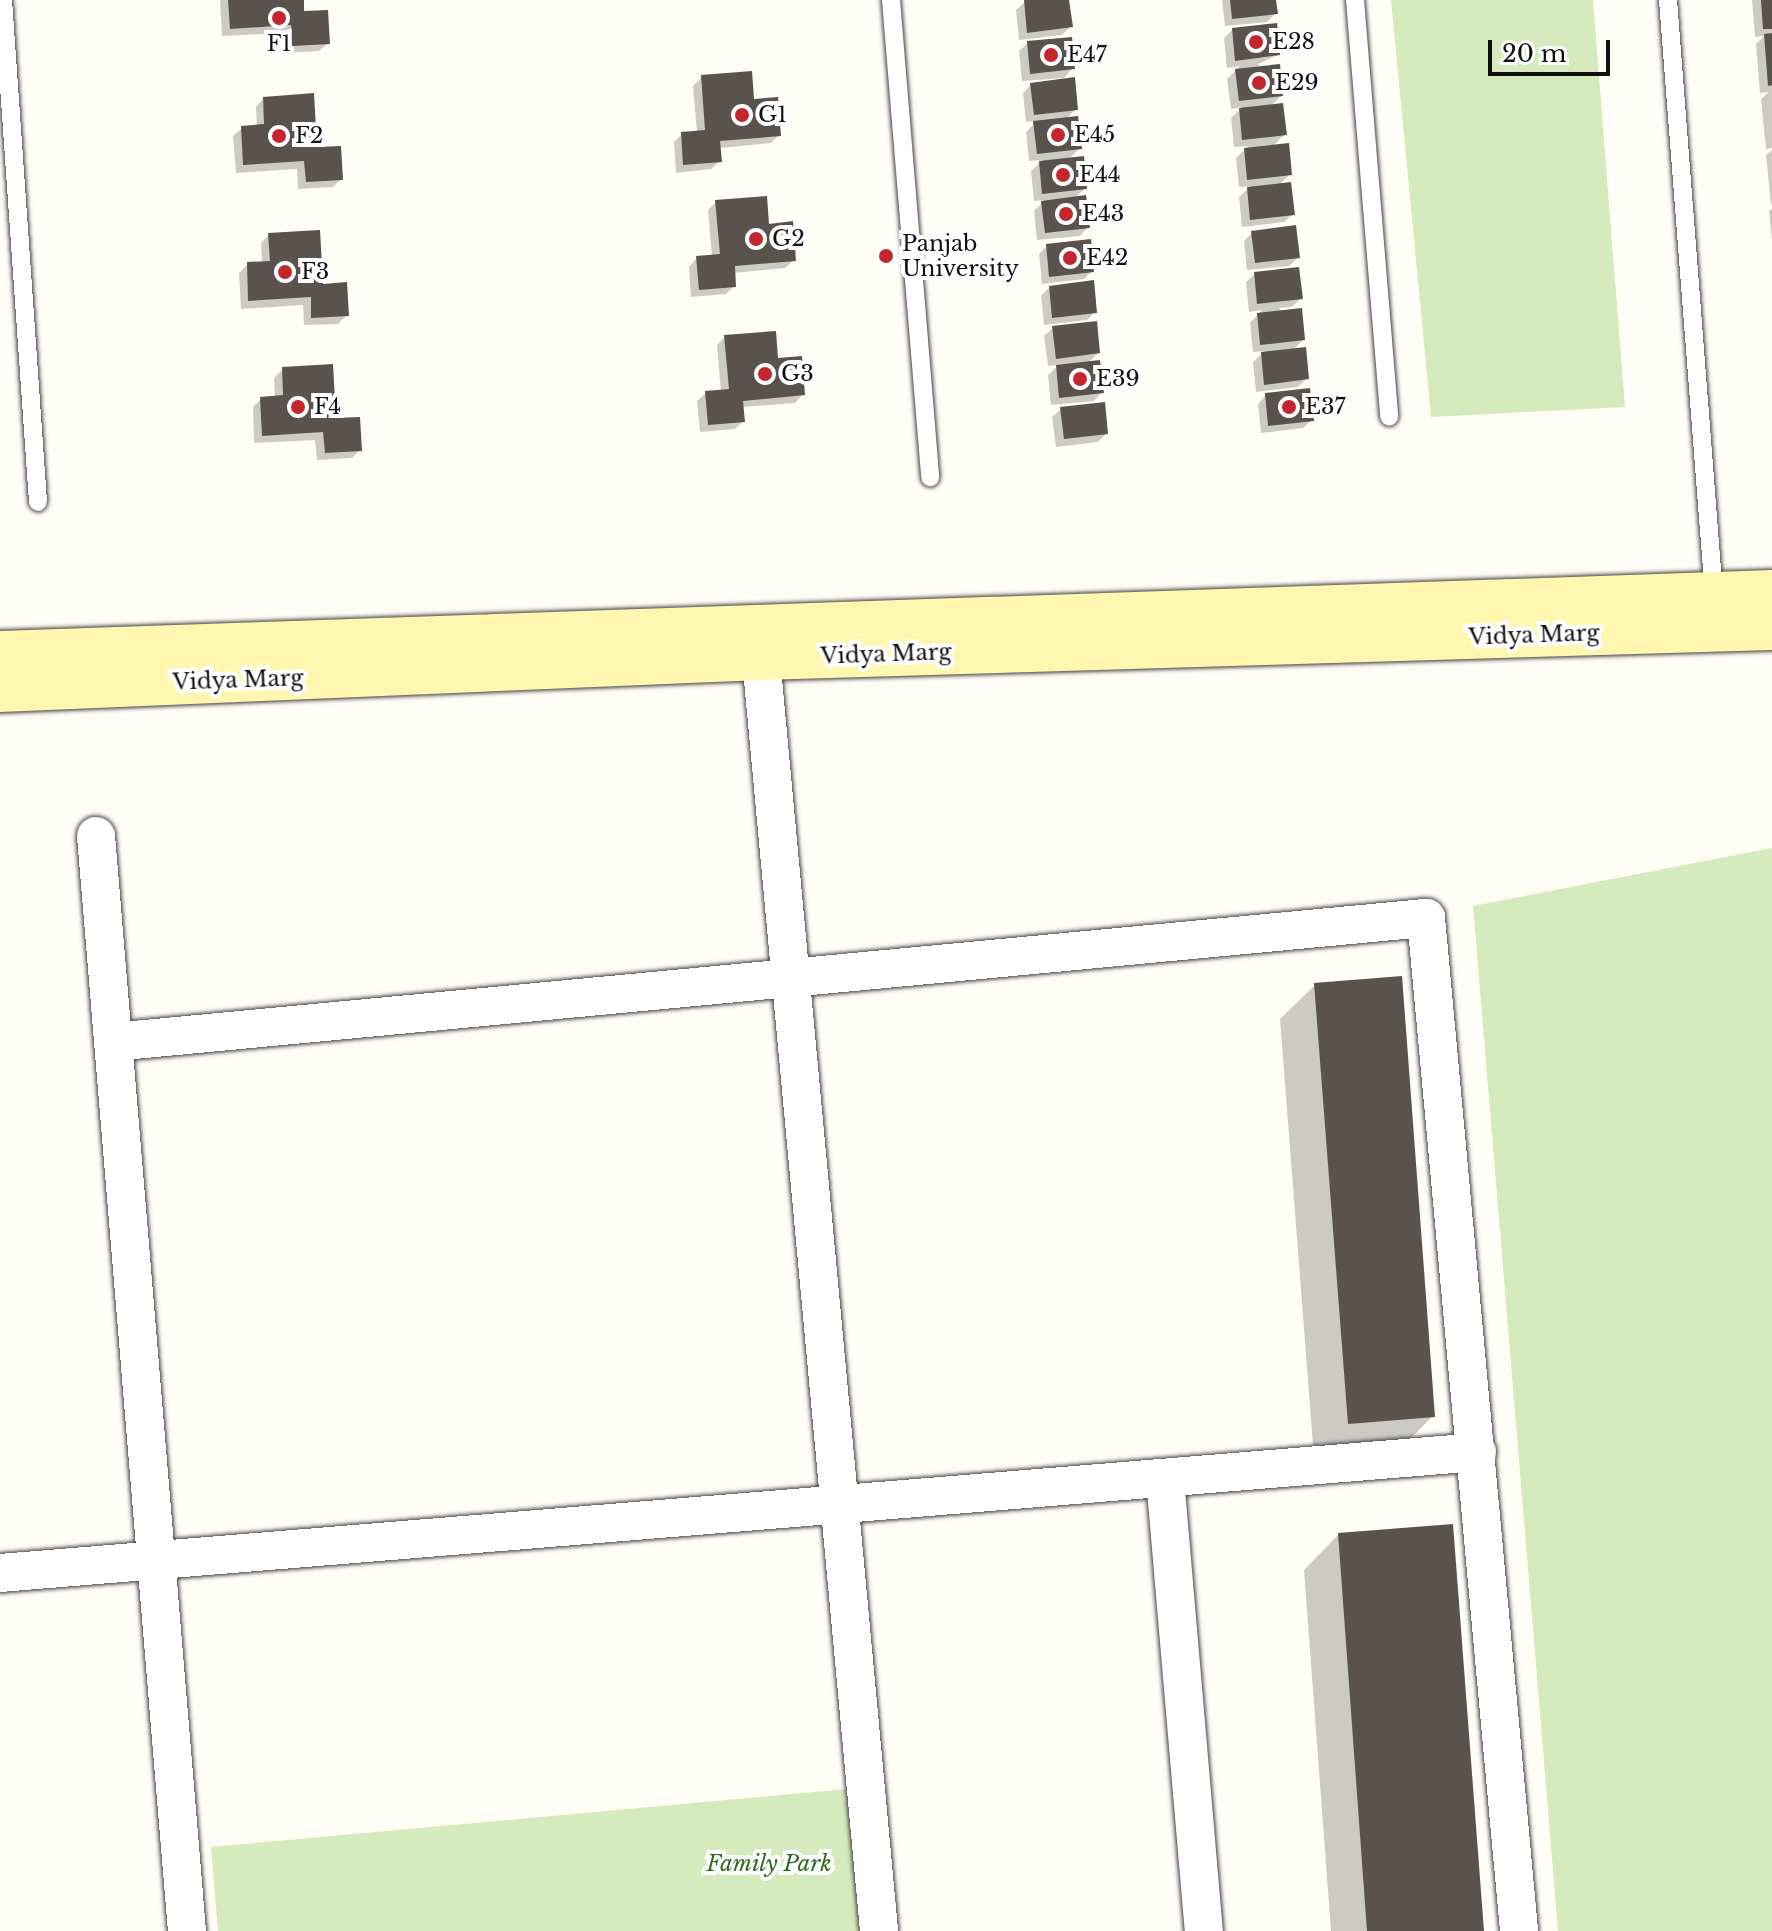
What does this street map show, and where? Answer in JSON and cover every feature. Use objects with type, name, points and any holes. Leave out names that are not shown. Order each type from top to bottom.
[{"type":"main road","name":"Vidya Marg","points":[[0,653],[1772,592]]},
{"type":"main road","name":"Vidya Marg","points":[[0,690],[761,658],[1772,628]]},
{"type":"street","points":[[761,658],[879,1931]]},
{"type":"street","points":[[96,836],[187,1931]]},
{"type":"street","points":[[113,1042],[1426,918],[1519,1931]]},
{"type":"street","points":[[0,1573],[1477,1452]]},
{"type":"street","points":[[1165,1478],[1204,1931]]},
{"type":"lane","points":[[3,0],[38,502]]},
{"type":"lane","points":[[891,0],[930,477]]},
{"type":"lane","points":[[1355,0],[1389,417]]},
{"type":"lane","points":[[1668,0],[1714,596]]},
{"type":"green space","points":[[1391,0],[1593,0],[1625,407],[1431,417]]},
{"type":"green space","points":[[1772,848],[1772,1931],[1558,1931],[1473,906]]},
{"type":"green space","name":"Family Park","points":[[847,1789],[859,1931],[218,1931],[211,1847]]},
{"type":"building","name":"F1","points":[[228,0],[304,0],[304,11],[328,10],[330,44],[292,46],[291,25],[230,29]]},
{"type":"building","points":[[1024,0],[1069,0],[1073,27],[1027,33]]},
{"type":"building","points":[[1230,0],[1276,0],[1278,14],[1232,19]]},
{"type":"building","points":[[1761,0],[1772,0],[1772,29],[1763,29]]},
{"type":"building","name":"E28","points":[[1277,23],[1280,55],[1235,61],[1232,28]]},
{"type":"building","points":[[1772,33],[1772,85],[1768,86],[1764,34]]},
{"type":"building","name":"E47","points":[[1072,37],[1075,69],[1030,74],[1027,41]]},
{"type":"building","name":"E29","points":[[1280,64],[1283,96],[1239,101],[1235,69]]},
{"type":"building","name":"G1","points":[[752,71],[754,99],[778,97],[781,136],[720,141],[722,162],[683,165],[681,132],[705,130],[701,75]]},
{"type":"building","points":[[1075,77],[1078,110],[1034,115],[1030,83]]},
{"type":"building","name":"F2","points":[[314,93],[317,147],[341,146],[343,180],[306,182],[304,161],[243,165],[241,126],[264,124],[263,97]]},
{"type":"building","points":[[1283,103],[1287,135],[1242,140],[1239,108]]},
{"type":"building","name":"E45","points":[[1078,116],[1082,149],[1037,154],[1033,121]]},
{"type":"building","points":[[1289,143],[1292,175],[1247,180],[1244,148]]},
{"type":"building","name":"E44","points":[[1084,156],[1087,189],[1042,194],[1039,161]]},
{"type":"building","points":[[1291,182],[1295,215],[1250,220],[1247,187]]},
{"type":"building","name":"E43","points":[[1086,195],[1090,228],[1045,233],[1041,201]]},
{"type":"building","name":"G2","points":[[767,196],[769,224],[793,221],[796,261],[735,266],[736,287],[699,290],[696,256],[720,254],[715,200]]},
{"type":"building","points":[[1296,225],[1300,258],[1255,263],[1251,231]]},
{"type":"building","name":"F3","points":[[320,230],[323,284],[347,282],[349,316],[311,318],[311,297],[248,301],[247,262],[270,261],[268,233]]},
{"type":"building","name":"E42","points":[[1091,239],[1094,272],[1049,277],[1046,244]]},
{"type":"building","points":[[1299,267],[1303,299],[1257,304],[1254,272]]},
{"type":"building","points":[[1094,280],[1097,313],[1052,318],[1049,286]]},
{"type":"building","points":[[1302,308],[1305,340],[1260,345],[1257,313]]},
{"type":"building","points":[[1097,321],[1100,353],[1056,359],[1052,326]]},
{"type":"building","name":"G3","points":[[776,331],[778,358],[802,356],[805,395],[743,401],[745,422],[708,425],[705,391],[729,389],[724,335]]},
{"type":"building","points":[[1306,347],[1309,379],[1264,385],[1261,352]]},
{"type":"building","name":"E39","points":[[1100,360],[1104,393],[1059,398],[1056,365]]},
{"type":"building","name":"F4","points":[[333,364],[336,418],[360,417],[362,451],[325,453],[323,432],[262,436],[260,397],[283,395],[282,367]]},
{"type":"building","name":"E37","points":[[1310,388],[1314,421],[1268,426],[1265,393]]},
{"type":"building","points":[[1105,402],[1108,434],[1064,439],[1060,407]]},
{"type":"building","points":[[1402,976],[1435,1417],[1348,1424],[1314,983]]},
{"type":"building","points":[[1453,1524],[1484,1931],[1367,1931],[1338,1533]]},
{"type":"place","name":"F1","points":[[279,18]]},
{"type":"place","name":"E28","points":[[1256,42]]},
{"type":"place","name":"E47","points":[[1051,55]]},
{"type":"place","name":"E29","points":[[1259,83]]},
{"type":"place","name":"G1","points":[[742,115]]},
{"type":"place","name":"E45","points":[[1058,135]]},
{"type":"place","name":"F2","points":[[279,136]]},
{"type":"place","name":"E44","points":[[1063,175]]},
{"type":"place","name":"E43","points":[[1066,214]]},
{"type":"place","name":"G2","points":[[756,239]]},
{"type":"place","name":"Panjab University","points":[[886,256]]},
{"type":"place","name":"E42","points":[[1070,258]]},
{"type":"place","name":"F3","points":[[285,272]]},
{"type":"place","name":"G3","points":[[765,374]]},
{"type":"place","name":"E39","points":[[1080,379]]},
{"type":"place","name":"F4","points":[[298,407]]},
{"type":"place","name":"E37","points":[[1289,407]]}]
